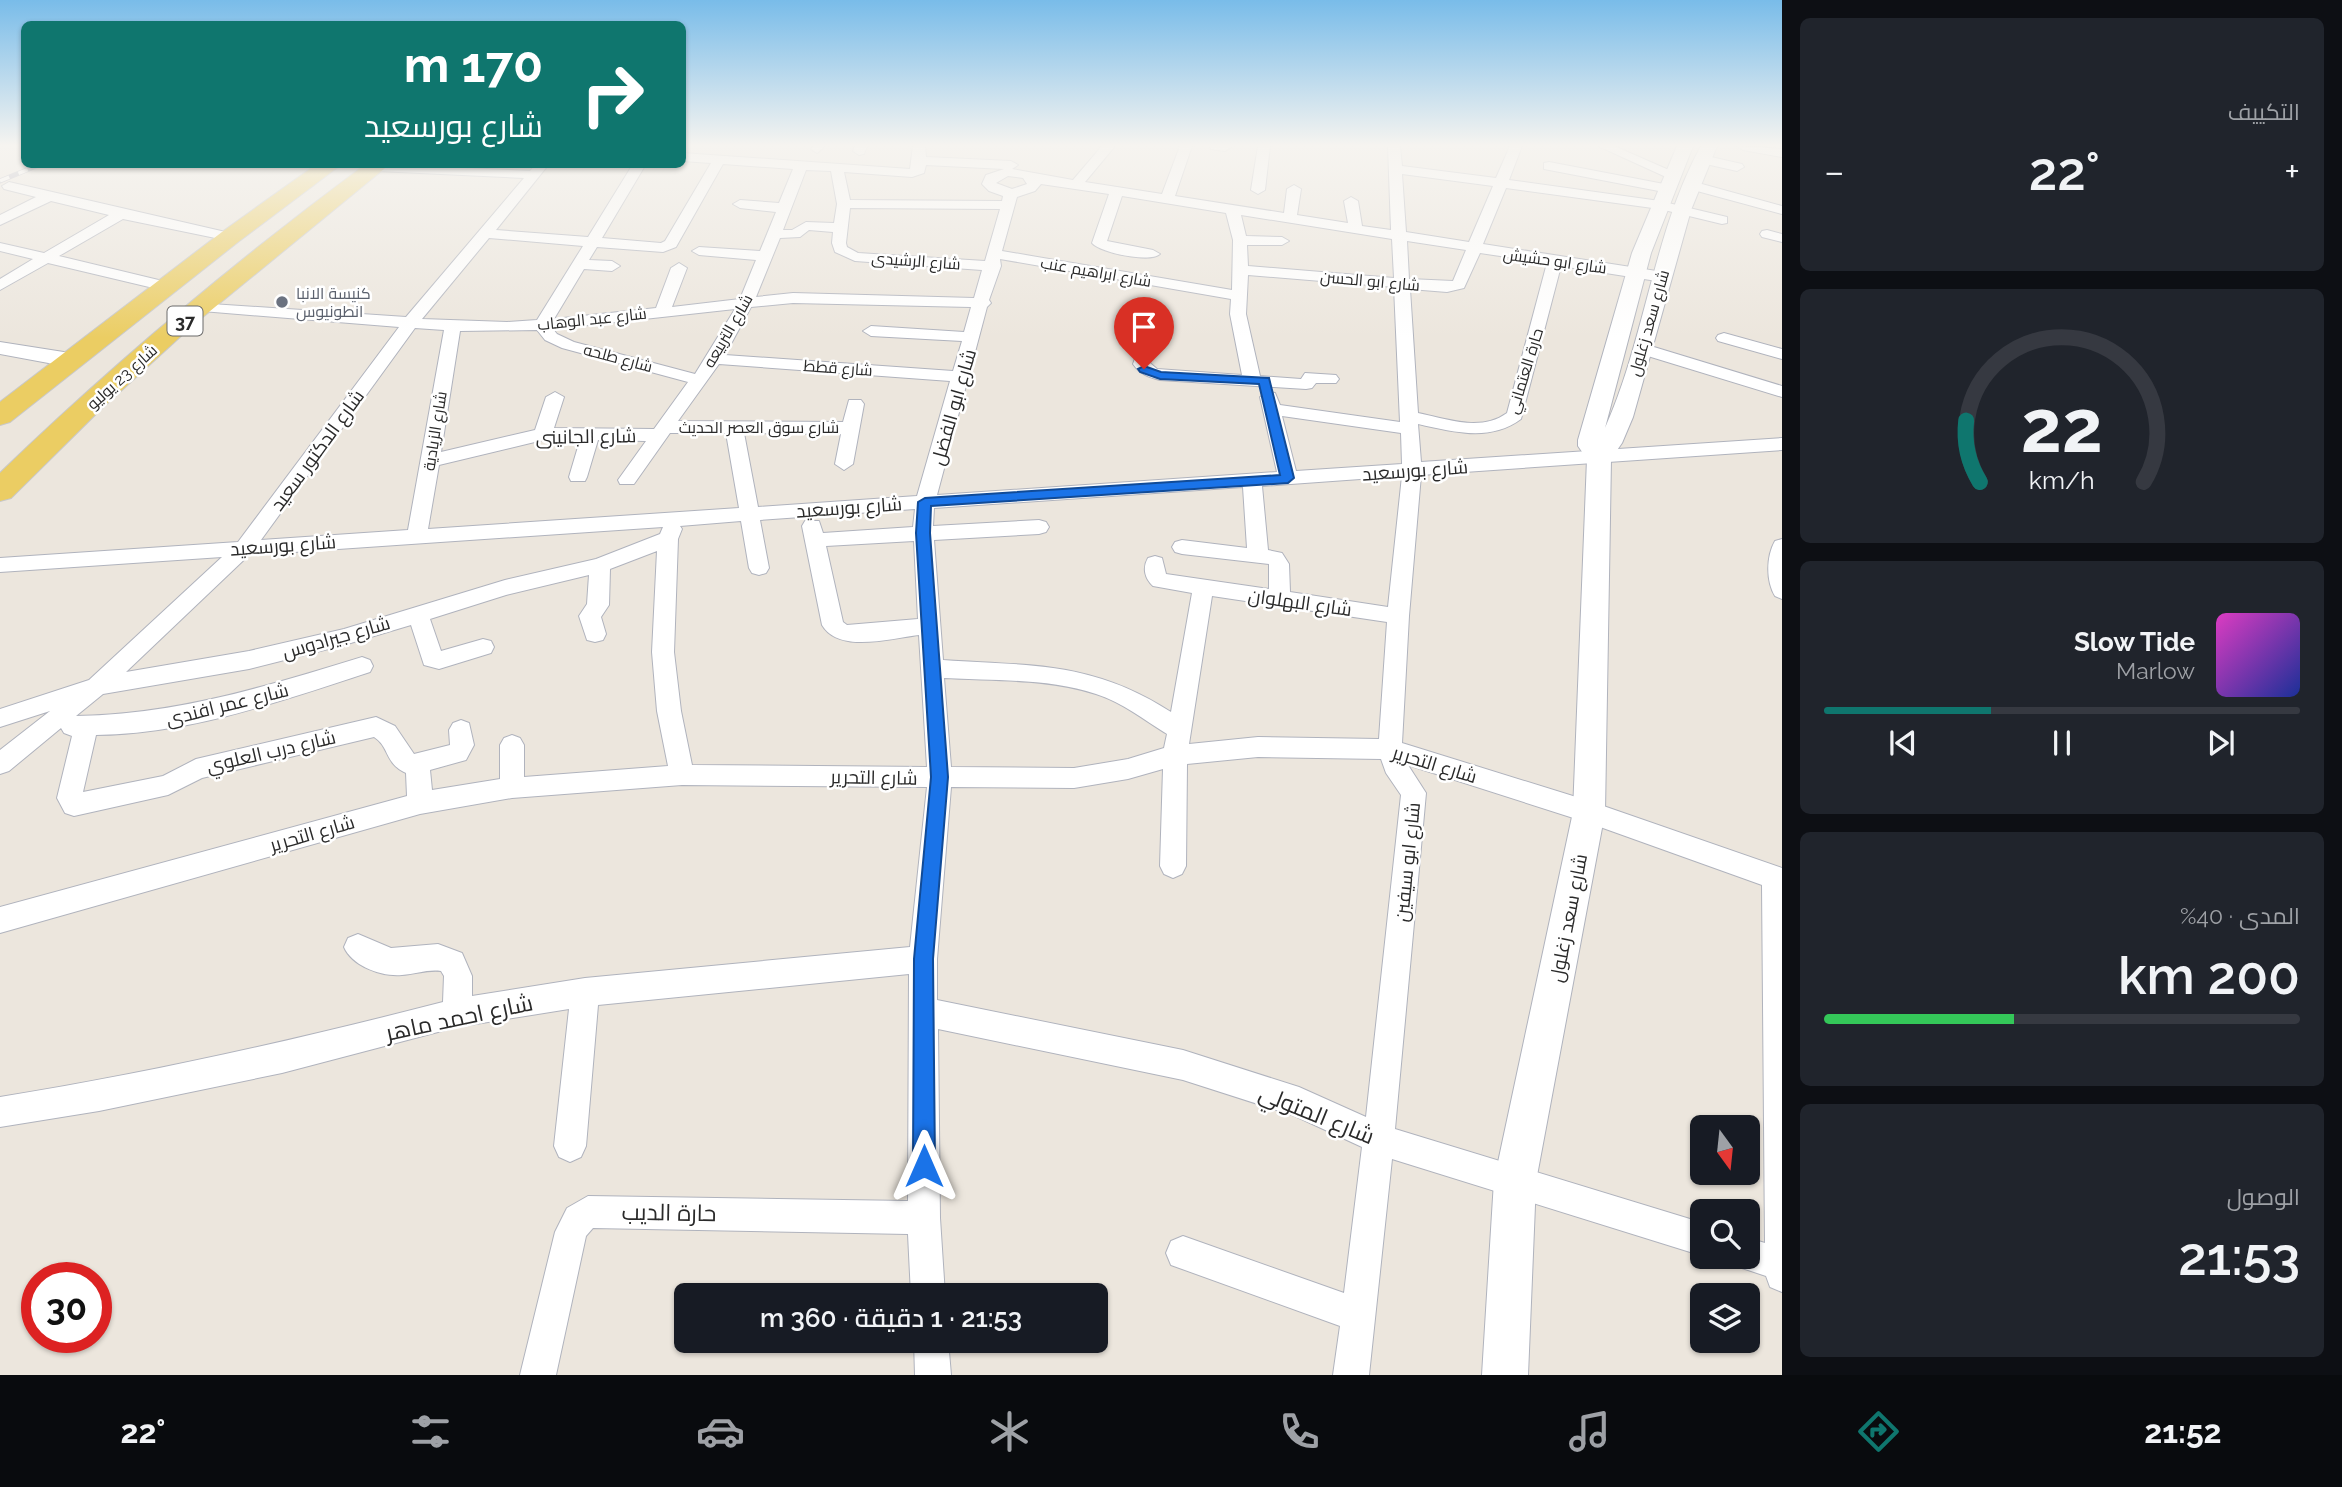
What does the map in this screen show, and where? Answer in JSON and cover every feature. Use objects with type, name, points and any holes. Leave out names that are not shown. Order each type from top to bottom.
[{"type":"main road","name":"37","points":[[0,416],[266,210]]},
{"type":"main road","name":"شارع 23 يوليو","points":[[0,491],[42,448],[202,306],[320,211]]},
{"type":"street","points":[[0,221],[21,210]]},
{"type":"street","points":[[104,210],[230,237]]},
{"type":"street","name":"شارع الدكتور سعيد","points":[[0,765],[97,686],[245,547],[410,323],[504,210]]},
{"type":"street","points":[[542,325],[612,210]]},
{"type":"street","points":[[485,233],[658,248],[668,246],[688,210]]},
{"type":"street","name":"شارع التربيعه","points":[[627,480],[714,359],[747,302],[782,210]]},
{"type":"street","points":[[772,234],[795,234],[806,226],[841,228],[843,210]]},
{"type":"street","name":"شارع ابو الفضل","points":[[927,1283],[924,1218],[923,959],[940,777],[923,533],[925,502],[1009,210]]},
{"type":"street","points":[[1110,210],[1099,243],[1108,248],[1153,254]]},
{"type":"street","points":[[1233,210],[1240,240],[1240,331],[1272,410],[1288,478]]},
{"type":"street","name":"شارع ابو حشيش","points":[[1240,210],[1399,237],[1472,254],[1555,261],[1663,277]]},
{"type":"street","points":[[1290,219],[1291,210]]},
{"type":"street","points":[[1353,210],[1356,230]]},
{"type":"street","points":[[1390,749],[1398,616],[1412,471],[1398,210]]},
{"type":"street","points":[[1489,210],[1472,254],[1520,270]]},
{"type":"street","name":"شارع سعد زغلول","points":[[1505,1375],[1515,1181],[1589,812],[1599,458],[1590,446],[1590,440],[1634,272],[1657,210]]},
{"type":"street","points":[[1681,211],[1722,220]]},
{"type":"street","name":"شارع سعد زغلول","points":[[1599,458],[1612,444],[1643,349],[1681,211]]},
{"type":"street","points":[[0,285],[121,214]]},
{"type":"street","name":"شارع الرشيدى","points":[[841,228],[841,249],[855,257],[994,260]]},
{"type":"street","points":[[1240,240],[1282,241]]},
{"type":"street","points":[[0,247],[48,256],[166,286]]},
{"type":"street","points":[[699,251],[764,256]]},
{"type":"street","name":"شارع ابو الحسن","points":[[1241,270],[1454,287],[1462,282],[1472,254]]},
{"type":"street","name":"شارع ابراهيم عنب","points":[[994,260],[1238,296]]},
{"type":"street","name":"حارة العتماني","points":[[1272,410],[1477,428],[1494,428],[1507,423],[1515,415],[1555,261]]},
{"type":"street","points":[[579,264],[612,266]]},
{"type":"street","points":[[662,312],[679,268]]},
{"type":"street","name":"شارع عبد الوهاب","points":[[202,306],[453,326],[542,325],[747,302],[831,298],[983,303]]},
{"type":"street","name":"شارع طلحه","points":[[542,325],[551,337],[568,345],[699,380]]},
{"type":"street","name":"شارع الزيادية","points":[[417,537],[453,326]]},
{"type":"street","points":[[871,331],[973,337]]},
{"type":"street","points":[[1724,338],[1782,354]]},
{"type":"street","points":[[1134,343],[1144,348],[1146,352],[1141,364],[1151,373],[1306,384],[1311,377],[1330,379]]},
{"type":"street","points":[[0,348],[70,360]]},
{"type":"street","points":[[1643,349],[1782,392]]},
{"type":"street","name":"شارع قطط","points":[[714,359],[961,377]]},
{"type":"street","points":[[543,434],[555,397]]},
{"type":"street","points":[[844,464],[855,404]]},
{"type":"street","points":[[734,427],[759,568]]},
{"type":"street","name":"شارع سوق العصر الحديث","points":[[664,431],[734,427],[851,428]]},
{"type":"street","name":"شارع الجانينى","points":[[430,461],[543,434],[664,431]]},
{"type":"street","points":[[578,477],[592,433]]},
{"type":"street","name":"شارع بورسعيد","points":[[0,565],[417,537],[671,529],[750,514],[809,509],[1412,471],[1782,444]]},
{"type":"street","points":[[1252,480],[1258,555]]},
{"type":"street","points":[[809,509],[834,625],[839,631],[848,634],[930,626]]},
{"type":"street","points":[[815,540],[1038,527]]},
{"type":"street","points":[[671,529],[663,652],[669,711],[682,775]]},
{"type":"street","name":"شارع جيرادوس","points":[[0,718],[97,686],[249,660],[344,637],[418,612],[600,565],[671,529]]},
{"type":"street","points":[[1182,547],[1272,557],[1278,562],[1279,599]]},
{"type":"street","points":[[1781,561],[1782,591]]},
{"type":"street","name":"شارع البهلوان","points":[[1154,563],[1158,580],[1398,616]]},
{"type":"street","points":[[595,634],[590,616],[598,604],[600,565]]},
{"type":"street","points":[[1173,866],[1177,742],[1203,588]]},
{"type":"street","points":[[418,612],[432,659],[439,660],[483,647]]},
{"type":"street","name":"شارع عمر افندى","points":[[46,726],[86,727],[141,723],[197,714],[362,666]]},
{"type":"street","points":[[932,668],[1065,679],[1094,684],[1122,695],[1177,742]]},
{"type":"street","name":"شارع درب العلوي","points":[[86,727],[69,798],[74,805],[168,785],[196,769],[370,728],[384,730],[402,760],[415,764]]},
{"type":"street","points":[[420,803],[419,771],[415,764],[458,753],[462,745],[461,730]]},
{"type":"street","name":"شارع التحرير","points":[[0,920],[420,803],[512,788],[682,775],[1074,778],[1128,769],[1177,742],[1258,747],[1390,749],[1589,812],[1779,879]]},
{"type":"street","points":[[512,745],[512,788]]},
{"type":"street","name":"شارع ابو سيفين","points":[[1351,1375],[1379,1139],[1414,793],[1410,783],[1395,766],[1390,749]]},
{"type":"street","points":[[1760,1259],[1781,1268],[1779,879]]},
{"type":"street","points":[[358,947],[375,958],[396,962],[438,956],[452,962],[458,976],[457,1013]]},
{"type":"street","name":"شارع احمد ماهر","points":[[0,1112],[99,1096],[282,1058],[457,1013],[585,992],[923,959]]},
{"type":"street","points":[[570,1146],[585,992]]},
{"type":"street","name":"شارع المتولي","points":[[925,1012],[1183,1065],[1299,1102],[1379,1139],[1690,1236]]},
{"type":"street","name":"حارة الديب","points":[[538,1375],[571,1232],[578,1219],[588,1212],[924,1218]]},
{"type":"street","points":[[1183,1253],[1357,1315]]},
{"type":"street","points":[[932,1353],[933,1375]]},
{"type":"place","name":"كنيسة الانبا انطونيوس","points":[[282,302]]},
{"type":"route","points":[[924,1166],[923,959],[940,777],[923,533],[925,502],[1288,478],[1265,381],[1160,375],[1144,369]]}]
